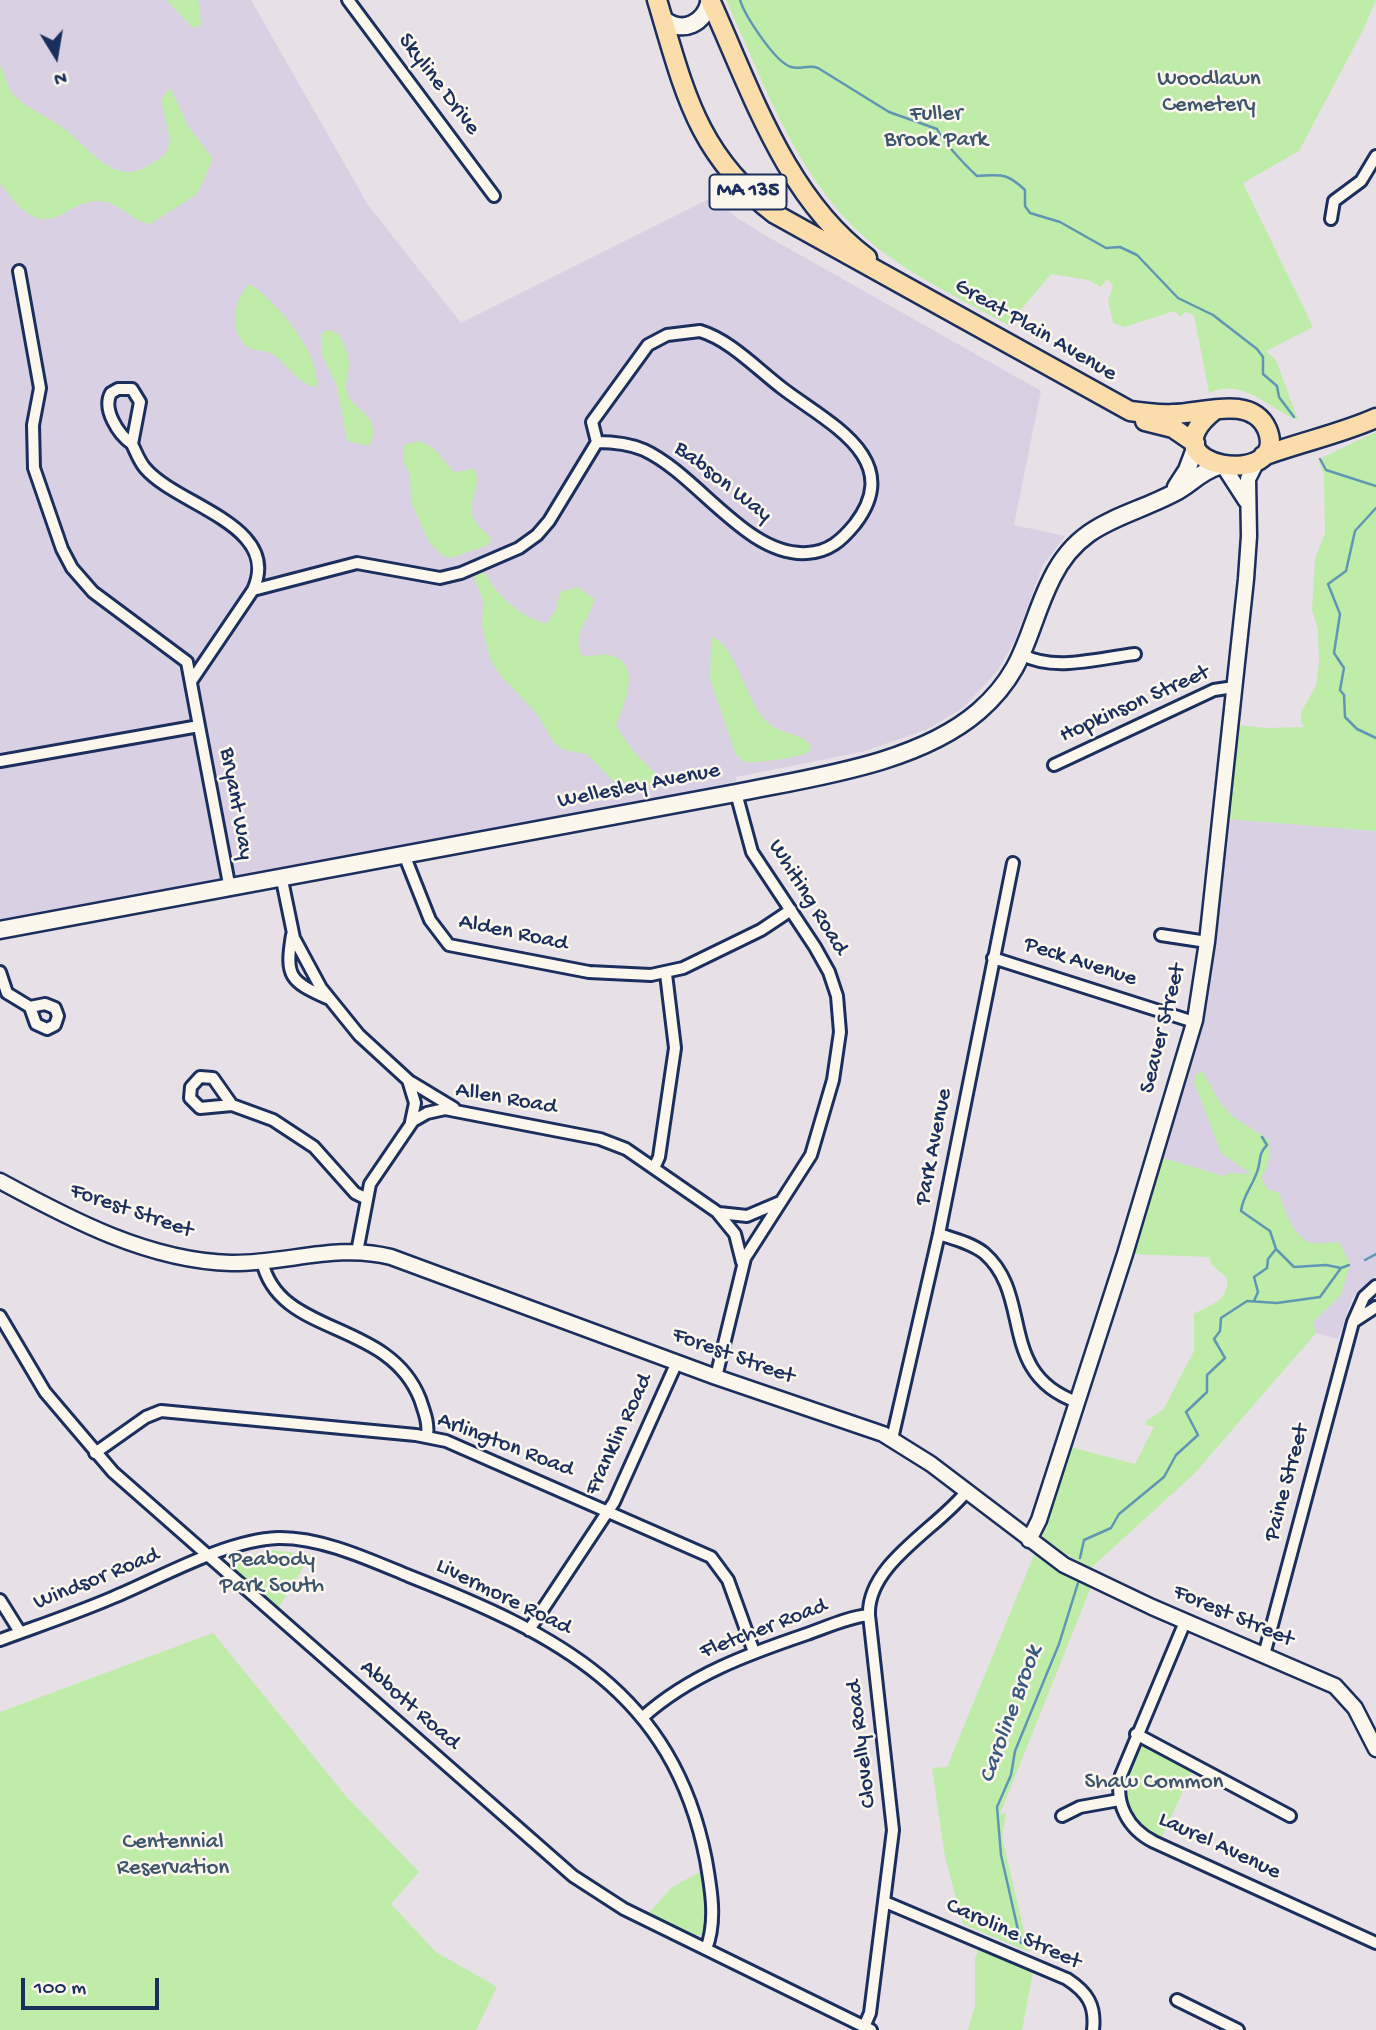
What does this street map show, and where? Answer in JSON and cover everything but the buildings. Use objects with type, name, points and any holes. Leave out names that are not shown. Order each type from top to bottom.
[{"type":"main road","name":"Great Plain Avenue","points":[[657,0],[696,121],[715,153],[746,191],[797,229],[916,292],[1150,423],[1173,428],[1195,444]]},
{"type":"main road","name":"Great Plain Avenue","points":[[710,0],[772,136],[797,181],[847,241],[916,292]]},
{"type":"main road","points":[[663,19],[675,26],[694,24],[705,14],[710,0]]},
{"type":"main road","name":"MA 135","points":[[1215,410],[1239,408],[1250,412],[1267,429],[1290,438],[1315,439]]},
{"type":"main road","name":"Great Plain Avenue","points":[[1130,411],[1172,414],[1215,410]]},
{"type":"main road","points":[[1169,496],[1187,470],[1200,424],[1215,410]]},
{"type":"main road","name":"MA 135","points":[[1195,444],[1200,453],[1221,466],[1250,465],[1260,458],[1343,432],[1376,418]]},
{"type":"main road","points":[[1260,458],[1268,443],[1267,429]]},
{"type":"main road","name":"Wellesley Avenue","points":[[0,930],[282,880],[736,793],[874,761],[938,738],[988,703],[1008,680],[1023,655],[1050,581],[1070,550],[1111,518],[1169,496],[1202,472],[1221,466]]},
{"type":"street","name":"Skyline Drive","points":[[348,0],[494,196]]},
{"type":"street","points":[[1331,219],[1334,201],[1361,181],[1376,156]]},
{"type":"street","points":[[19,271],[40,388],[33,425],[34,468],[62,549],[72,568],[93,592],[177,652],[190,668],[192,680]]},
{"type":"street","name":"Babson Way","points":[[699,331],[718,337],[851,440],[863,457],[873,486],[870,502],[843,539],[828,549],[790,553],[751,534],[699,488],[644,450],[597,442],[592,422],[649,345],[667,335],[699,331]]},
{"type":"street","points":[[132,444],[140,402],[132,389],[118,388],[107,400],[108,408],[124,438],[132,444],[146,469],[251,542],[261,566],[253,590],[192,680]]},
{"type":"street","points":[[253,590],[357,563],[440,578],[461,573],[496,558],[519,548],[537,535],[597,442]]},
{"type":"street","name":"Seaver Street","points":[[1029,1540],[1039,1520],[1077,1402],[1194,1022],[1206,942],[1249,546],[1248,479],[1260,458]]},
{"type":"street","name":"Seaver Street","points":[[1221,466],[1240,486],[1249,509]]},
{"type":"street","points":[[1023,655],[1040,661],[1060,663],[1135,654]]},
{"type":"street","name":"Bryant Way","points":[[192,680],[230,889]]},
{"type":"street","name":"Hopkinson Street","points":[[1054,765],[1214,690],[1234,688]]},
{"type":"street","points":[[0,761],[199,726]]},
{"type":"street","name":"Whiting Road","points":[[716,1377],[743,1265],[751,1247],[814,1146],[833,1080],[840,1032],[832,980],[821,955],[749,846],[736,793]]},
{"type":"street","name":"Alden Road","points":[[405,857],[430,920],[449,945],[600,973],[666,974]]},
{"type":"street","name":"Park Avenue","points":[[892,1438],[939,1234],[1013,863]]},
{"type":"street","points":[[282,880],[292,931],[327,998],[359,1035],[408,1080],[461,1111]]},
{"type":"street","points":[[654,1168],[659,1157],[675,1048],[666,974],[761,930],[791,910]]},
{"type":"street","points":[[292,931],[288,957],[292,977],[298,985],[327,998]]},
{"type":"street","points":[[1161,935],[1206,942]]},
{"type":"street","name":"Peck Avenue","points":[[993,958],[1194,1022]]},
{"type":"street","points":[[0,972],[8,993],[30,1007]]},
{"type":"street","points":[[357,1251],[365,1198],[370,1184],[410,1124],[415,1103],[408,1080]]},
{"type":"street","points":[[232,1105],[273,1121],[300,1136],[321,1153],[355,1193],[365,1198]]},
{"type":"street","name":"Allen Road","points":[[410,1124],[432,1112],[461,1111],[600,1139],[626,1149],[717,1212],[735,1234],[743,1265]]},
{"type":"street","name":"Forest Street","points":[[0,1181],[87,1225],[152,1248],[220,1262],[262,1261],[317,1253],[357,1251],[399,1260],[716,1377],[863,1426],[892,1438],[1029,1540],[1073,1569],[1185,1622],[1340,1689],[1355,1708],[1376,1749]]},
{"type":"street","points":[[717,1212],[747,1216],[782,1201]]},
{"type":"street","points":[[939,1234],[971,1245],[993,1263],[1009,1296],[1028,1364],[1050,1388],[1077,1402]]},
{"type":"street","points":[[262,1261],[272,1286],[290,1304],[373,1346],[400,1365],[418,1395],[426,1417],[427,1436]]},
{"type":"street","name":"Paine Street","points":[[1264,1655],[1353,1322],[1372,1289]]},
{"type":"street","points":[[1353,1322],[1376,1307]]},
{"type":"street","name":"Abbott Road","points":[[0,1316],[45,1392],[94,1453],[208,1557],[573,1876],[624,1909],[868,2028]]},
{"type":"street","points":[[0,1324],[11,1338]]},
{"type":"street","name":"Franklin Road","points":[[529,1630],[609,1511],[677,1362]]},
{"type":"street","name":"Arlington Road","points":[[94,1453],[146,1417],[161,1411],[427,1436],[455,1444],[699,1550],[716,1561],[732,1588],[754,1652]]},
{"type":"street","name":"Clovelly Road","points":[[868,2028],[892,1851],[892,1814],[869,1615],[872,1593],[885,1573],[966,1492]]},
{"type":"street","name":"Livermore Road","points":[[208,1557],[264,1539],[285,1538],[306,1542],[380,1564],[462,1597],[529,1630],[594,1671],[643,1717],[669,1754],[695,1815],[712,1908],[706,1949]]},
{"type":"street","name":"Windsor Road","points":[[0,1640],[111,1598],[208,1557]]},
{"type":"street","points":[[0,1600],[20,1632]]},
{"type":"street","name":"Fletcher Road","points":[[643,1717],[691,1682],[754,1652],[869,1615]]},
{"type":"street","points":[[1062,1816],[1080,1807],[1119,1800],[1121,1775],[1136,1734],[1185,1622]]},
{"type":"street","points":[[1136,1734],[1290,1816]]},
{"type":"street","name":"Laurel Avenue","points":[[1119,1800],[1131,1825],[1148,1839],[1376,1943]]},
{"type":"street","name":"Caroline Street","points":[[885,1902],[1067,1979],[1083,1991],[1092,2003],[1093,2030]]},
{"type":"street","points":[[1177,2000],[1238,2030]]},
{"type":"shaded area","points":[[0,0],[251,0],[368,205],[461,323],[713,197],[736,217],[763,234],[1041,391],[1014,525],[1065,536],[1043,565],[1015,640],[998,670],[964,707],[928,729],[865,751],[736,777],[737,785],[0,921]]},
{"type":"shaded area","points":[[1227,819],[1376,831],[1376,1275],[1352,1299],[1338,1339],[1316,1333],[1279,1193],[1163,1158],[1204,1020]]},
{"type":"green space","points":[[166,0],[198,0],[201,23],[199,27],[192,27]]},
{"type":"green space","name":"Fuller Brook Park","points":[[726,0],[1376,0],[1299,151],[1243,183],[1313,327],[1266,351],[1276,360],[1298,420],[1244,392],[1222,389],[1209,393],[1194,315],[1185,312],[1181,317],[1174,311],[1125,327],[1113,323],[1108,301],[1113,286],[1107,279],[1101,287],[1088,280],[1051,274],[1008,325],[928,282],[883,252],[854,227],[829,199],[808,169],[772,103]]},
{"type":"green space","points":[[0,66],[10,91],[19,99],[63,128],[99,160],[122,171],[134,171],[149,165],[166,153],[170,140],[161,100],[168,89],[172,91],[188,126],[212,158],[197,194],[150,224],[106,202],[84,203],[47,219],[37,218],[26,212],[0,184]]},
{"type":"green space","points":[[250,284],[284,315],[295,330],[312,359],[317,387],[304,383],[274,355],[251,349],[237,334],[237,306],[244,290]]},
{"type":"green space","points":[[327,330],[338,333],[347,352],[347,392],[371,422],[373,436],[369,446],[347,441],[337,387],[321,353],[321,334]]},
{"type":"green space","points":[[1376,432],[1376,831],[1227,819],[1238,725],[1266,728],[1304,727],[1301,712],[1316,686],[1319,664],[1318,629],[1312,610],[1315,559],[1325,533],[1324,474],[1320,464],[1323,457]]},
{"type":"green space","points":[[420,441],[433,448],[454,472],[475,469],[477,479],[471,510],[473,518],[491,537],[488,545],[451,558],[443,556],[429,542],[411,502],[410,474],[403,462],[404,445]]},
{"type":"green space","points":[[479,571],[487,575],[512,606],[530,618],[547,623],[556,610],[560,592],[578,587],[594,599],[580,632],[581,655],[608,655],[619,659],[626,666],[628,685],[616,726],[633,751],[663,781],[664,786],[613,781],[587,754],[563,750],[553,741],[537,714],[500,675],[490,659],[482,626],[483,600],[474,577]]},
{"type":"green space","points":[[711,636],[727,649],[755,706],[767,722],[805,740],[811,745],[810,751],[788,758],[759,762],[745,762],[736,755],[710,679]]},
{"type":"green space","points":[[1203,1072],[1219,1101],[1232,1116],[1269,1140],[1269,1160],[1261,1177],[1267,1189],[1279,1193],[1294,1229],[1311,1243],[1339,1242],[1350,1264],[1341,1295],[1313,1322],[1316,1333],[1194,1474],[1091,1568],[1041,1540],[1070,1447],[1135,1464],[1154,1427],[1146,1425],[1146,1421],[1163,1410],[1194,1351],[1194,1314],[1222,1297],[1227,1286],[1227,1278],[1212,1265],[1209,1257],[1132,1254],[1163,1158],[1223,1176],[1231,1173],[1251,1174],[1221,1153],[1194,1082],[1196,1074]]},
{"type":"green space","name":"Peabody Park South","points":[[272,1550],[311,1555],[277,1611],[230,1567],[234,1560]]},
{"type":"green space","points":[[1034,1555],[1091,1587],[1000,1814],[1006,1813],[1002,1837],[1029,1952],[963,1924],[945,1857],[932,1768],[947,1767]]},
{"type":"green space","name":"Centennial Reservation","points":[[213,1633],[346,1796],[419,1872],[391,1904],[436,1952],[497,1987],[476,2030],[0,2030],[0,1712]]},
{"type":"green space","name":"Shaw Common","points":[[1138,1741],[1193,1770],[1161,1839],[1134,1820],[1128,1809],[1126,1784]]},
{"type":"green space","points":[[702,1871],[706,1917],[702,1935],[691,1935],[647,1915],[672,1887]]},
{"type":"green space","points":[[979,1949],[1033,1972],[1022,2030],[968,2030],[975,2006],[975,1958]]},
{"type":"waterway","points":[[740,0],[761,38],[784,63],[795,68],[818,68],[889,112],[937,129],[977,176],[1003,176],[1025,190],[1025,206],[1030,213],[1060,222],[1106,248],[1120,247],[1137,255],[1178,298],[1213,315],[1257,349],[1263,357],[1263,374],[1277,386],[1279,397],[1294,417]]},
{"type":"waterway","points":[[1320,459],[1326,470],[1376,486]]},
{"type":"waterway","points":[[1376,508],[1355,531],[1346,571],[1328,584],[1340,614],[1334,653],[1344,668],[1340,690],[1344,695],[1345,717],[1357,729],[1376,738]]},
{"type":"waterway","points":[[1254,1301],[1258,1292],[1254,1277],[1267,1268],[1268,1259],[1276,1249],[1270,1231],[1241,1211],[1261,1154],[1267,1145],[1262,1137]]},
{"type":"waterway","points":[[1276,1249],[1294,1267],[1326,1265],[1341,1268]]},
{"type":"waterway","name":"Caroline Brook","points":[[1365,1260],[1376,1254]]},
{"type":"waterway","name":"Caroline Brook","points":[[1080,1558],[1084,1540],[1111,1528],[1119,1514],[1164,1477],[1176,1455],[1198,1435],[1186,1412],[1207,1392],[1207,1375],[1225,1358],[1214,1339],[1220,1331],[1221,1318],[1247,1301],[1277,1303],[1320,1297],[1341,1268],[1349,1265]]},
{"type":"waterway","name":"Caroline Brook","points":[[1021,1943],[1001,1855],[997,1807],[1011,1775],[1015,1751],[1059,1644],[1078,1583]]},
{"type":"park label","name":"Woodlawn Cemetery","points":[[1209,93]]}]
